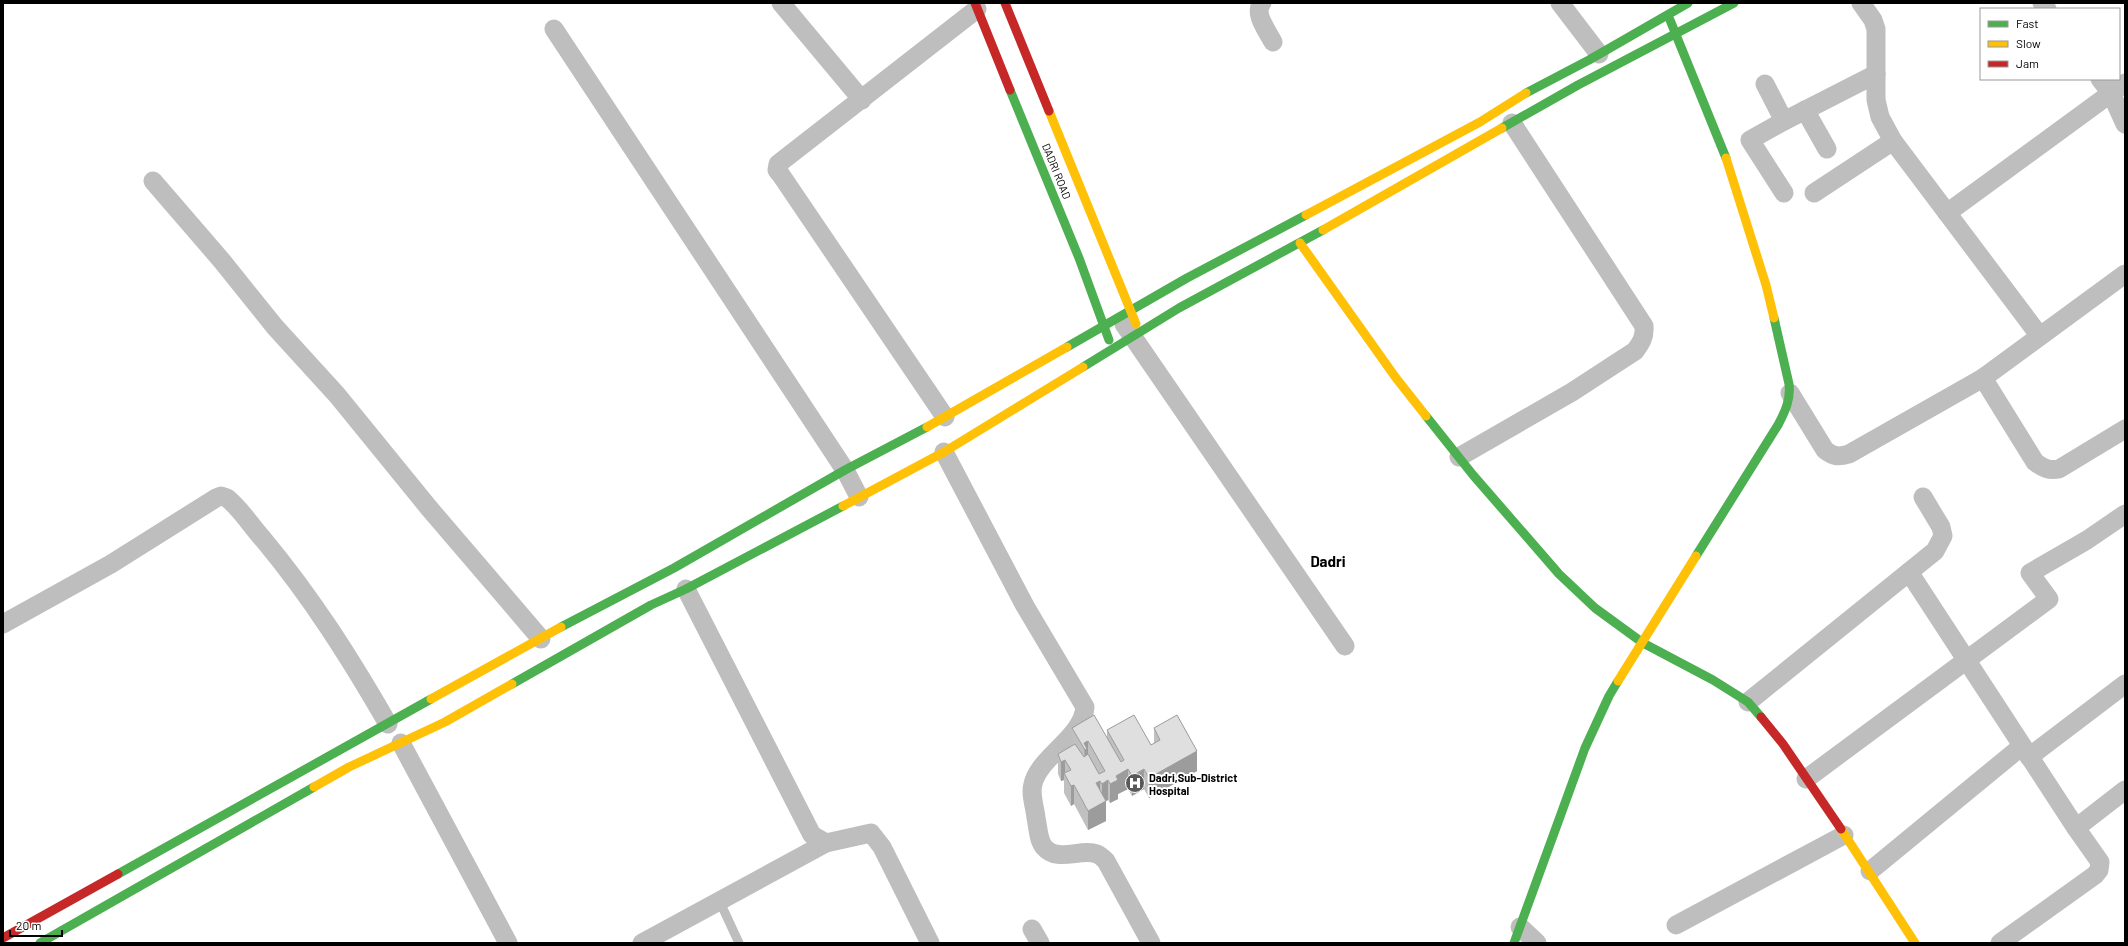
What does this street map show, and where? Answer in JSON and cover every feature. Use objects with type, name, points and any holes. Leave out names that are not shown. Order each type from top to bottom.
[{"type":"main road","name":"DADRI ROAD","points":[[1005,3],[1125,314]]},
{"type":"main road","points":[[3,938],[597,607],[674,568],[845,470],[946,417],[1187,278],[1480,122],[1542,83],[1599,54],[1688,3]]},
{"type":"main road","points":[[40,943],[349,767],[445,722],[651,605],[686,589],[944,452],[1179,308],[1300,243],[1675,33],[1734,3]]},
{"type":"main road","name":"DADRI ROAD","points":[[976,6],[1076,250],[1103,326],[1113,348]]},
{"type":"main road","points":[[1517,935],[1585,748],[1609,696],[1778,426],[1786,409],[1790,393],[1786,364],[1766,285],[1725,154],[1668,14]]},
{"type":"main road","points":[[1300,243],[1396,378],[1459,457],[1559,574],[1595,608],[1642,642],[1713,680],[1748,702],[1782,744],[1870,871],[1915,943]]},
{"type":"street","points":[[782,3],[862,100]]},
{"type":"street","points":[[1262,3],[1259,6],[1259,12],[1273,42]]},
{"type":"street","points":[[1560,3],[1599,54]]},
{"type":"street","points":[[1861,3],[1873,20],[1876,29],[1877,108],[1893,142],[2039,336]]},
{"type":"street","points":[[946,417],[777,170],[778,164],[782,160],[862,100],[976,6]]},
{"type":"street","points":[[554,29],[845,470],[859,497]]},
{"type":"street","points":[[1784,193],[1750,140],[1876,74]]},
{"type":"street","points":[[1765,84],[1784,121]]},
{"type":"street","points":[[1946,213],[2112,85],[2125,124]]},
{"type":"street","points":[[1805,110],[1827,149]]},
{"type":"street","points":[[1459,457],[1572,392],[1635,351],[1642,342],[1645,333],[1644,326],[1512,123]]},
{"type":"street","points":[[1814,193],[1893,142]]},
{"type":"street","points":[[153,181],[222,261],[275,327],[337,395],[429,508],[541,639]]},
{"type":"street","points":[[1790,393],[1825,450],[1832,456],[1839,457],[1849,454],[1983,378],[2125,274]]},
{"type":"street","points":[[1125,314],[1136,334],[1345,646]]},
{"type":"street","points":[[1983,378],[2035,462],[2042,467],[2052,470],[2059,469],[2125,429]]},
{"type":"street","points":[[944,452],[1026,606],[1085,707],[1082,721],[1044,766],[1033,783],[1036,815],[1044,847],[1051,852],[1059,854],[1098,854],[1106,861],[1151,943]]},
{"type":"street","points":[[3,624],[111,564],[221,496],[227,498],[278,557],[318,609],[340,642],[388,724]]},
{"type":"street","points":[[1748,702],[1935,551],[1943,536],[1941,527],[1923,498]]},
{"type":"street","points":[[1806,779],[1967,662],[2049,599],[2030,573],[2087,540],[2125,514]]},
{"type":"street","points":[[1909,572],[2076,828],[2098,857],[2100,862],[2099,870],[2000,943]]},
{"type":"street","points":[[686,589],[812,835],[826,843]]},
{"type":"street","points":[[1870,871],[2026,752],[2125,684]]},
{"type":"street","points":[[400,743],[508,943]]},
{"type":"street","points":[[2076,828],[2125,790]]},
{"type":"street","points":[[642,943],[826,843],[871,833],[876,837],[930,943]]},
{"type":"street","points":[[1676,925],[1844,834]]},
{"type":"street","points":[[1517,935],[1537,943]]},
{"type":"lane","points":[[719,900],[739,943]]},
{"type":"building","points":[[1094,715],[1121,762],[1124,760],[1107,730],[1134,715],[1151,745],[1160,740],[1154,728],[1177,715],[1197,751],[1149,778],[1144,769],[1132,776],[1128,769],[1116,776],[1118,780],[1110,784],[1108,780],[1102,784],[1100,781],[1096,783],[1106,801],[1088,811],[1074,785],[1071,786],[1064,773],[1071,770],[1065,760],[1061,762],[1058,754],[1075,744],[1084,757],[1088,754],[1099,774],[1105,771],[1088,741],[1084,743],[1087,749],[1085,750],[1072,728]]},
{"type":"traffic: fast","points":[[1526,93],[1589,60],[1688,3]]},
{"type":"traffic: fast","points":[[1502,128],[1578,85],[1734,3]]},
{"type":"traffic: fast","points":[[1670,20],[1726,158]]},
{"type":"traffic: fast","points":[[1010,90],[1079,258],[1109,340]]},
{"type":"traffic: fast","points":[[1067,347],[1187,278],[1306,215]]},
{"type":"traffic: fast","points":[[1083,367],[1179,308],[1323,230]]},
{"type":"traffic: fast","points":[[1696,556],[1778,425],[1787,405],[1789,384],[1774,318]]},
{"type":"traffic: fast","points":[[1426,416],[1473,475],[1559,574],[1595,608],[1643,643],[1713,680],[1748,702],[1761,717]]},
{"type":"traffic: fast","points":[[561,627],[674,568],[845,470],[927,427]]},
{"type":"traffic: fast","points":[[512,684],[651,605],[686,589],[843,506]]},
{"type":"traffic: fast","points":[[1514,943],[1585,748],[1609,696],[1618,681]]},
{"type":"traffic: fast","points":[[118,874],[431,699]]},
{"type":"traffic: fast","points":[[40,943],[314,787]]},
{"type":"traffic: slow","points":[[1306,215],[1480,122],[1526,93]]},
{"type":"traffic: slow","points":[[1049,111],[1136,324]]},
{"type":"traffic: slow","points":[[1323,230],[1502,128]]},
{"type":"traffic: slow","points":[[1726,158],[1766,285],[1774,318]]},
{"type":"traffic: slow","points":[[1300,243],[1396,378],[1426,416]]},
{"type":"traffic: slow","points":[[927,427],[1067,347]]},
{"type":"traffic: slow","points":[[843,506],[944,452],[1083,367]]},
{"type":"traffic: slow","points":[[1618,681],[1696,556]]},
{"type":"traffic: slow","points":[[431,699],[561,627]]},
{"type":"traffic: slow","points":[[314,787],[349,767],[445,722],[512,684]]},
{"type":"traffic: slow","points":[[1841,829],[1915,943]]},
{"type":"traffic: jam","points":[[975,3],[1010,90]]},
{"type":"traffic: jam","points":[[1005,3],[1049,111]]},
{"type":"traffic: jam","points":[[1761,717],[1783,744],[1841,829]]},
{"type":"traffic: jam","points":[[3,938],[118,874]]},
{"type":"place","name":"Dadri,Sub-District Hospital","points":[[1135,783]]},
{"type":"district","name":"Dadri","points":[[1328,561]]}]
